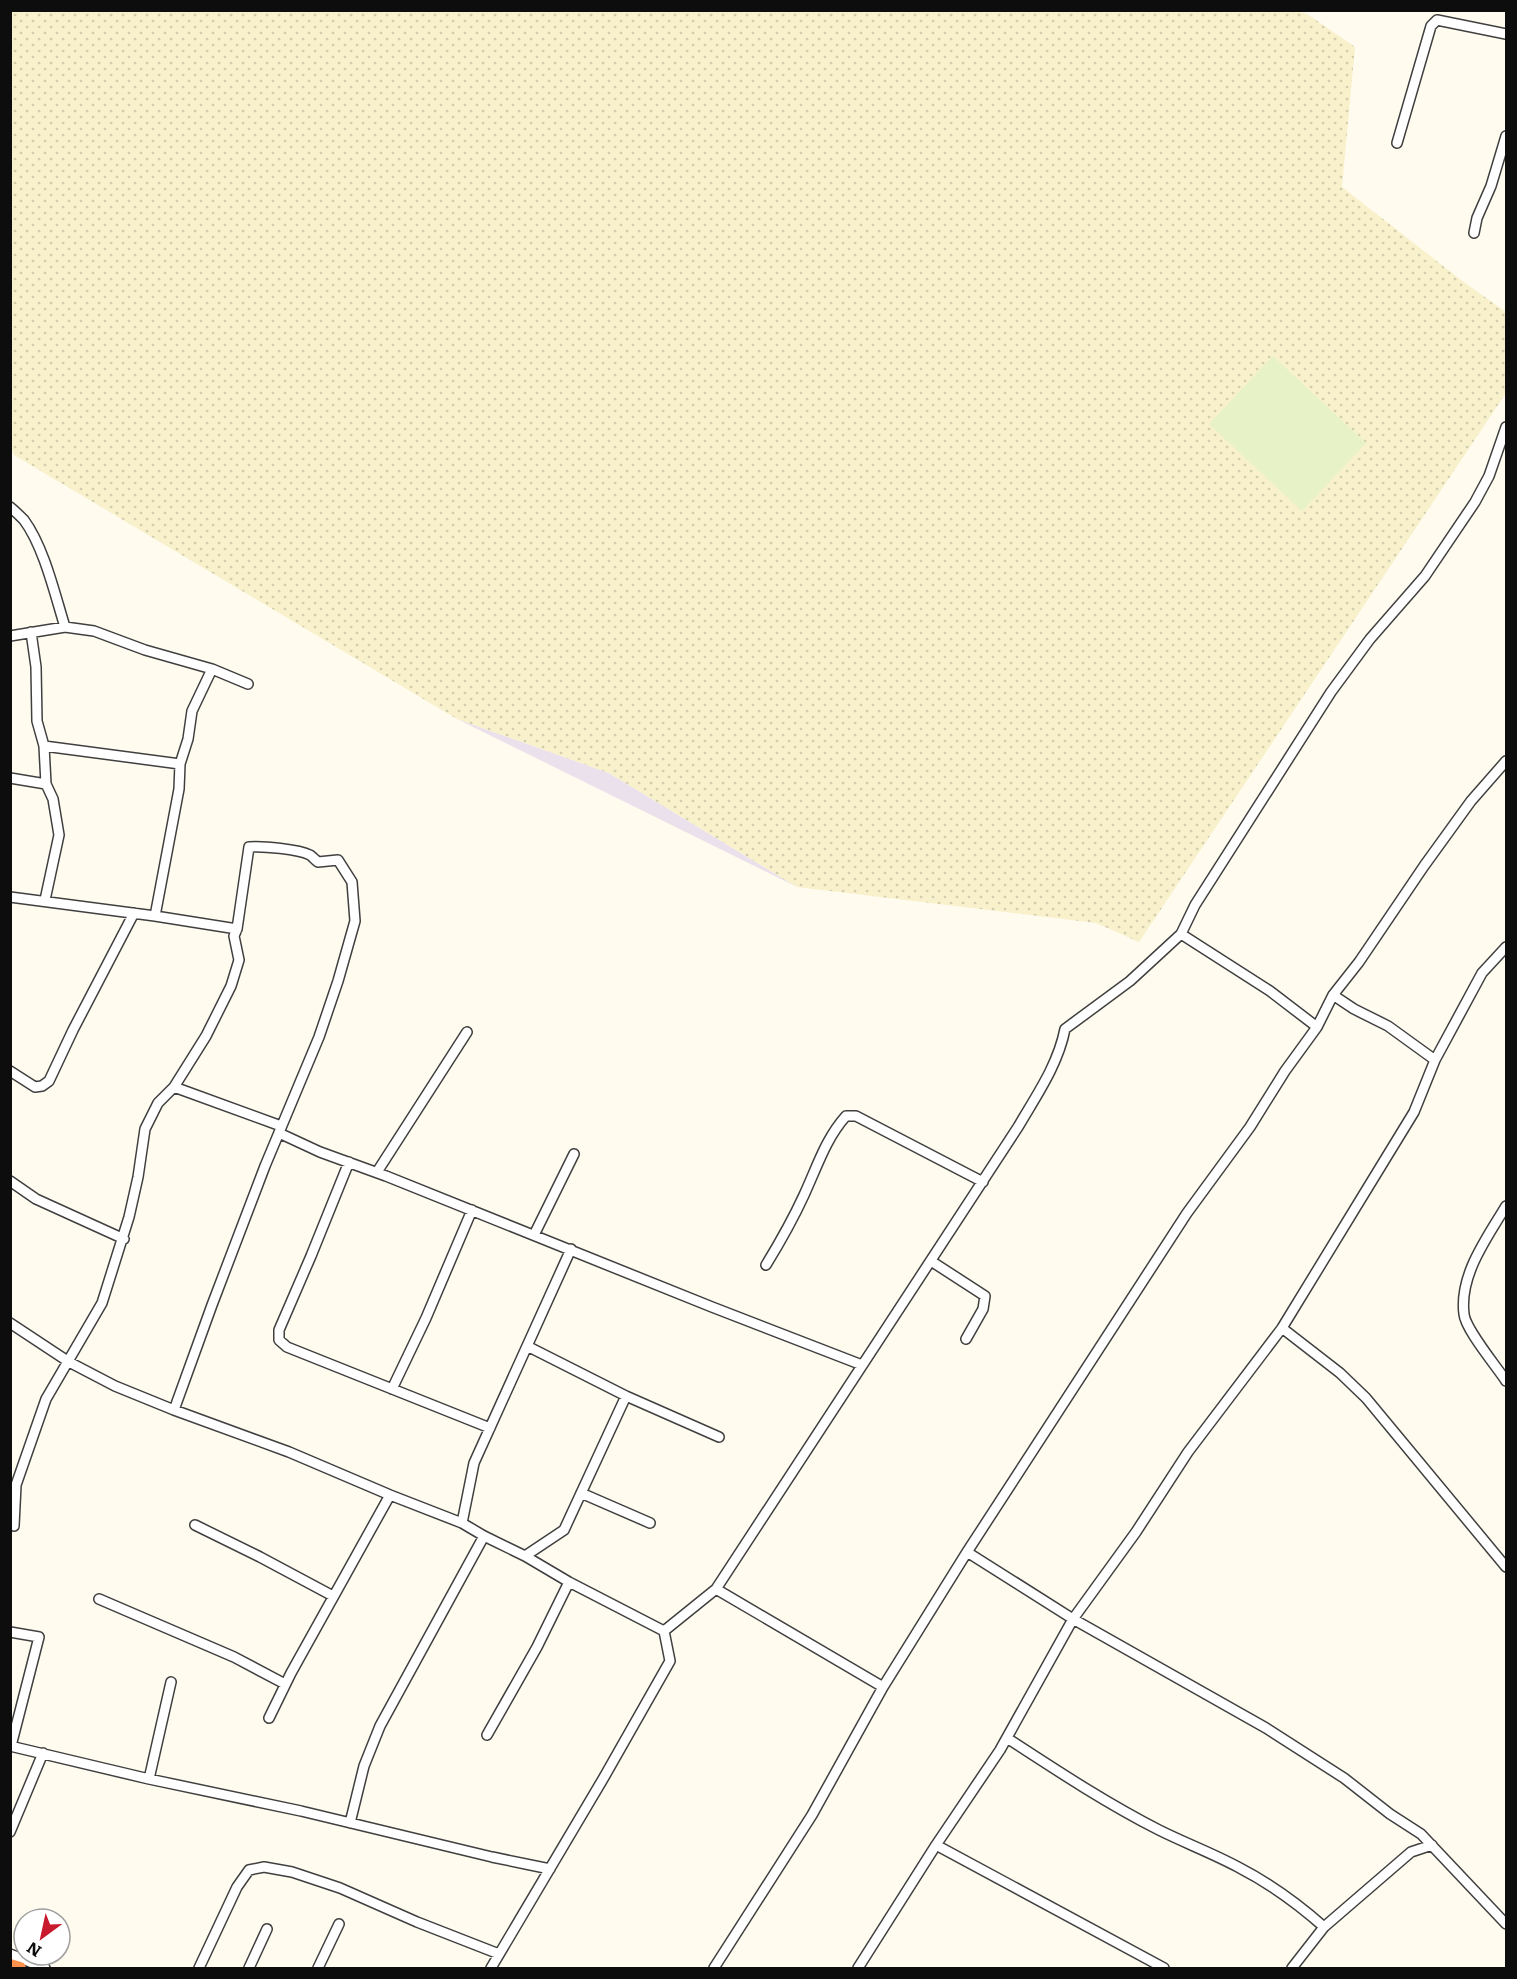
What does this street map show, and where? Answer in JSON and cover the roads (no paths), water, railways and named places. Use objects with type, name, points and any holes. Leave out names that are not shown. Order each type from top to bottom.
[{"type":"highway","points":[[10,1965],[20,1968]]},
{"type":"street","points":[[1397,143],[1431,26],[1437,20],[1506,34]]},
{"type":"street","points":[[1474,233],[1477,218],[1491,186],[1506,136]]},
{"type":"street","points":[[664,1631],[716,1589],[982,1182],[1048,1075],[1062,1047],[1065,1029],[1130,981],[1181,934],[1195,905],[1331,692],[1370,639],[1425,576],[1474,502],[1489,476],[1506,427]]},
{"type":"street","points":[[10,507],[24,520],[34,539],[65,627]]},
{"type":"street","points":[[10,636],[65,627],[94,631],[145,650],[212,669],[249,684]]},
{"type":"street","points":[[31,632],[36,667],[37,722],[44,746],[46,784],[53,799],[59,835],[45,900]]},
{"type":"street","points":[[155,916],[179,789],[180,764],[188,739],[192,711],[212,669]]},
{"type":"street","points":[[44,746],[180,764]]},
{"type":"street","points":[[714,1968],[812,1815],[883,1687],[967,1552],[1187,1213],[1250,1127],[1285,1071],[1317,1027],[1333,994],[1359,962],[1471,801],[1506,761]]},
{"type":"street","points":[[10,778],[46,784]]},
{"type":"street","points":[[14,1526],[16,1485],[46,1399],[102,1304],[124,1239],[138,1177],[145,1129],[158,1103],[174,1087],[206,1036],[231,986],[239,960],[234,936],[237,930],[249,847],[309,855],[318,862],[338,860],[352,882],[355,921],[338,981],[319,1037],[280,1129],[174,1410]]},
{"type":"street","points":[[10,897],[45,900],[237,930]]},
{"type":"street","points":[[10,1071],[35,1087],[42,1086],[49,1081],[134,913]]},
{"type":"street","points":[[1181,934],[1270,991],[1317,1027]]},
{"type":"street","points":[[858,1968],[1000,1750],[1073,1620],[1136,1532],[1188,1452],[1282,1328],[1414,1112],[1435,1060],[1482,973],[1506,947]]},
{"type":"street","points":[[1333,994],[1354,1009],[1388,1026],[1435,1060]]},
{"type":"street","points":[[377,1172],[467,1032]]},
{"type":"street","points":[[174,1087],[280,1129],[320,1152],[377,1172],[862,1365]]},
{"type":"street","points":[[766,1265],[796,1212],[826,1143],[846,1116],[856,1116],[982,1182]]},
{"type":"street","points":[[534,1235],[574,1154]]},
{"type":"street","points":[[349,1162],[279,1330],[279,1340],[287,1347],[345,1368],[490,1428]]},
{"type":"street","points":[[10,1181],[36,1199],[124,1239]]},
{"type":"street","points":[[1506,1206],[1472,1266],[1466,1286],[1464,1315],[1476,1340],[1506,1381]]},
{"type":"street","points":[[392,1389],[426,1318],[472,1210]]},
{"type":"street","points":[[462,1522],[474,1463],[571,1249]]},
{"type":"street","points":[[931,1261],[985,1296],[983,1309],[966,1339]]},
{"type":"street","points":[[10,1323],[69,1362],[115,1386],[289,1452],[390,1495],[462,1522],[569,1582],[664,1631]]},
{"type":"street","points":[[1282,1328],[1340,1373],[1366,1398],[1506,1567]]},
{"type":"street","points":[[527,1346],[626,1396],[719,1437]]},
{"type":"street","points":[[525,1556],[564,1530],[626,1396]]},
{"type":"street","points":[[581,1493],[650,1523]]},
{"type":"street","points":[[269,1718],[285,1684],[390,1495]]},
{"type":"street","points":[[195,1525],[333,1596]]},
{"type":"street","points":[[350,1823],[364,1766],[380,1726],[484,1536]]},
{"type":"street","points":[[967,1552],[1073,1620],[1266,1728],[1344,1778],[1390,1814],[1421,1834],[1506,1924]]},
{"type":"street","points":[[487,1735],[537,1647],[569,1582]]},
{"type":"street","points":[[716,1589],[883,1687]]},
{"type":"street","points":[[99,1599],[234,1657],[285,1684]]},
{"type":"street","points":[[491,1968],[670,1661],[664,1631]]},
{"type":"street","points":[[10,1632],[39,1637],[11,1746],[550,1869]]},
{"type":"street","points":[[149,1779],[171,1682]]},
{"type":"street","points":[[1007,1738],[1077,1783],[1159,1830],[1245,1871],[1298,1904],[1324,1926]]},
{"type":"street","points":[[10,1832],[43,1753]]},
{"type":"street","points":[[936,1845],[1164,1968]]},
{"type":"street","points":[[1292,1968],[1324,1926],[1412,1852],[1432,1845]]},
{"type":"street","points":[[199,1968],[237,1887],[249,1870],[264,1867],[292,1872],[340,1888],[417,1922],[500,1954]]},
{"type":"street","points":[[318,1968],[339,1924]]},
{"type":"street","points":[[249,1968],[267,1929]]},
{"type":"street","points":[[10,1954],[45,1968]]}]
